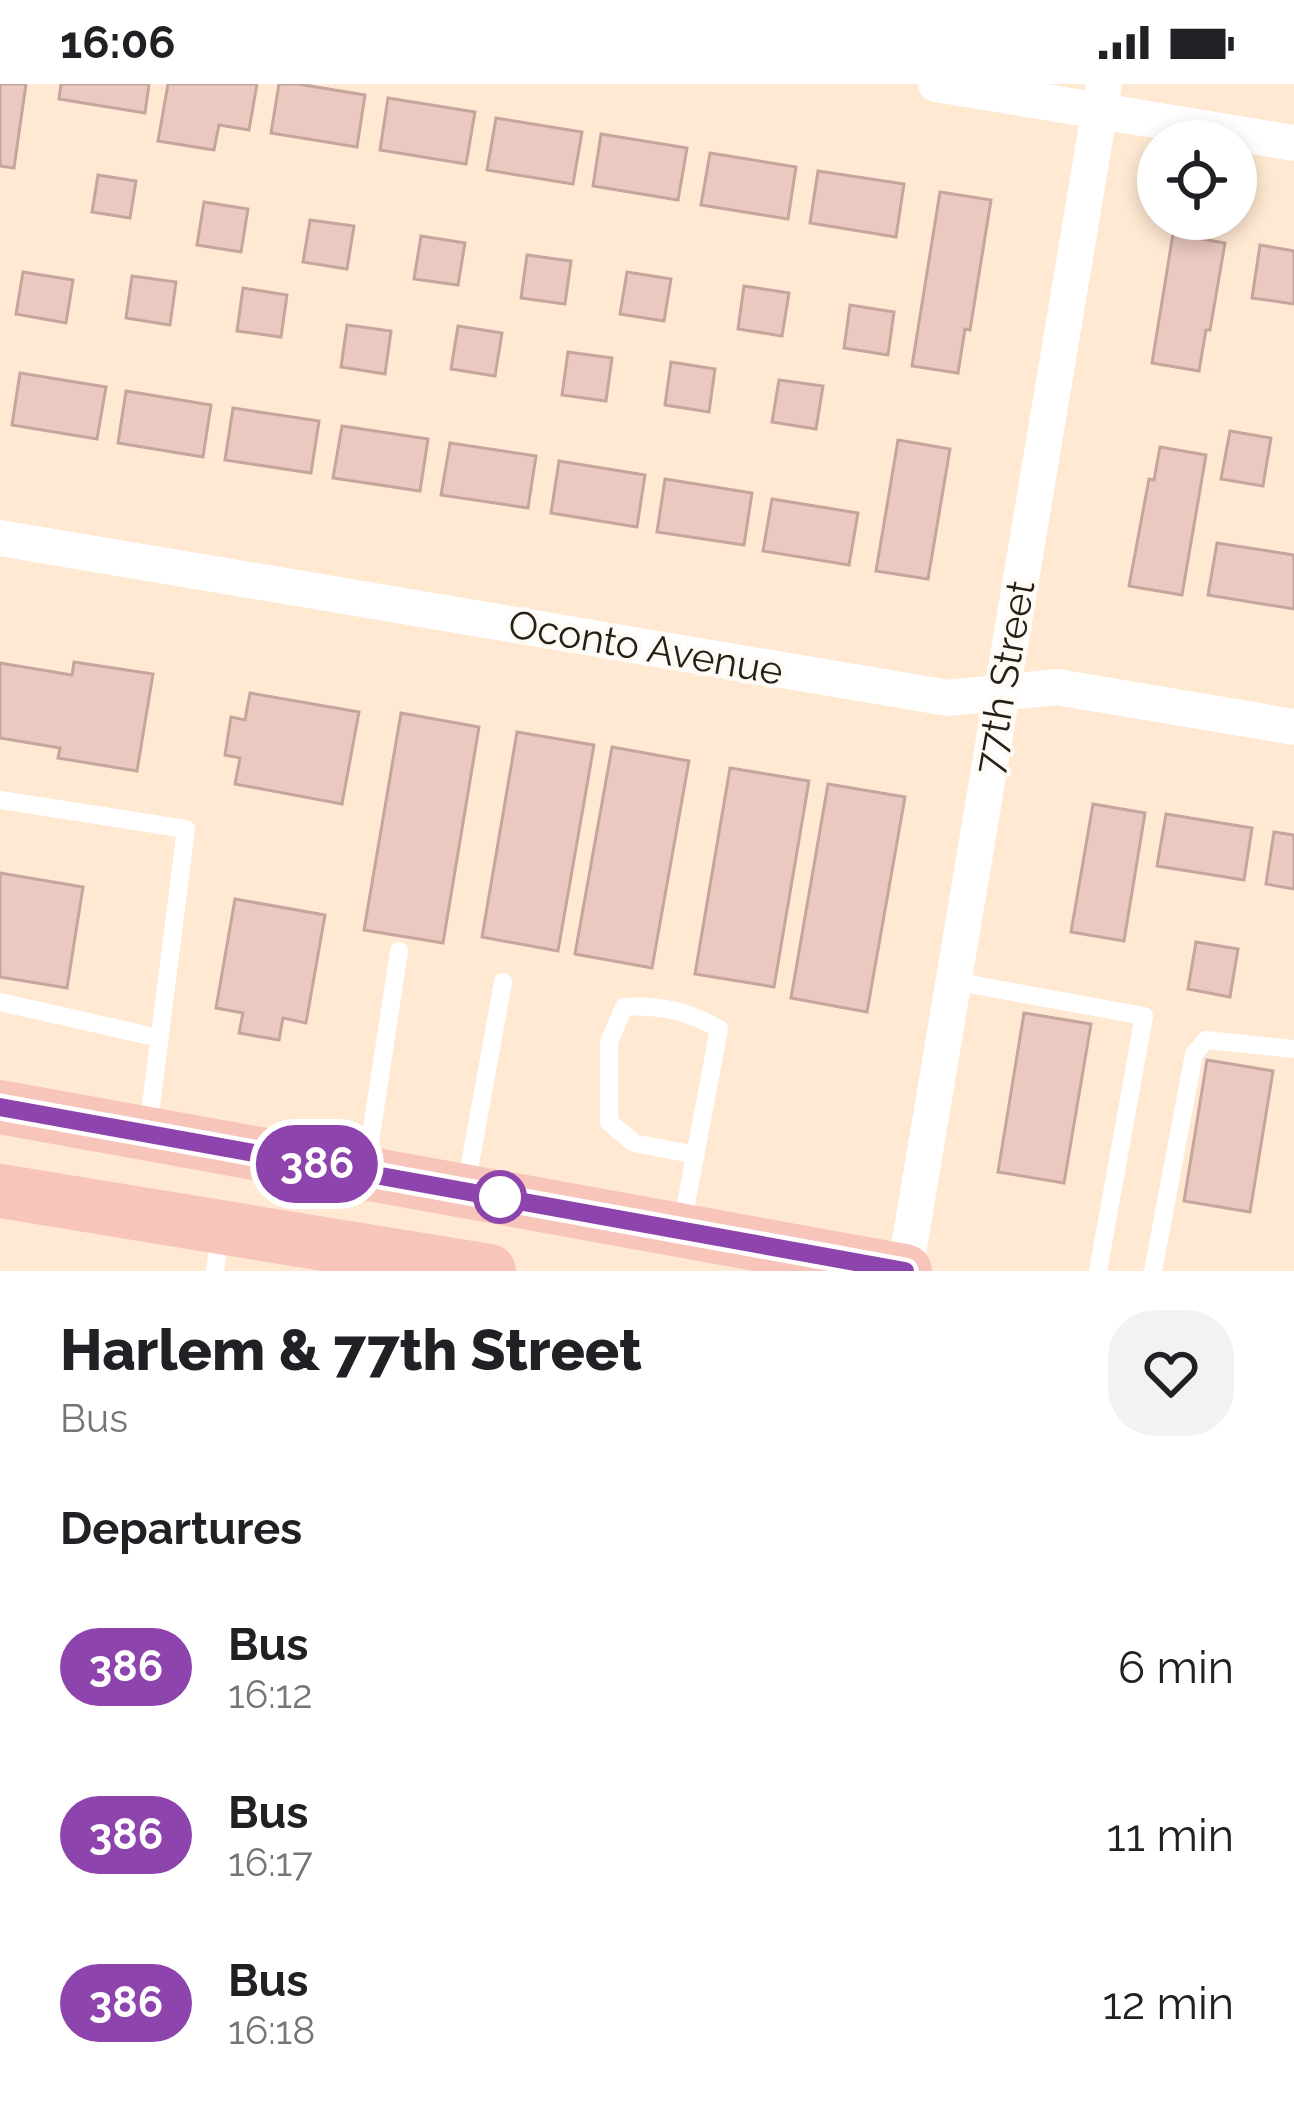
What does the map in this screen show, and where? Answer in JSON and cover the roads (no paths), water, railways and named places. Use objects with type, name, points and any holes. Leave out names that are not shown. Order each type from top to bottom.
[{"type":"main road","points":[[0,1107],[905,1271]]},
{"type":"main road","points":[[0,1191],[218,1249],[489,1271]]},
{"type":"street","points":[[936,84],[1102,98],[1294,143]]},
{"type":"street","name":"77th Street","points":[[905,1271],[1102,98]]},
{"type":"street","name":"Oconto Avenue","points":[[0,538],[948,698],[1057,687],[1294,727]]},
{"type":"lane","points":[[0,800],[186,829],[148,1133]]},
{"type":"lane","points":[[365,1173],[398,951]]},
{"type":"lane","points":[[953,981],[1144,1016],[1098,1271]]},
{"type":"lane","points":[[465,1190],[503,982]]},
{"type":"lane","points":[[0,1002],[159,1038]]},
{"type":"lane","points":[[682,1230],[719,1029],[699,1018],[652,1005],[624,1007],[609,1042],[609,1122],[634,1144],[695,1155]]},
{"type":"lane","points":[[1153,1271],[1194,1054],[1206,1040],[1294,1049]]}]
